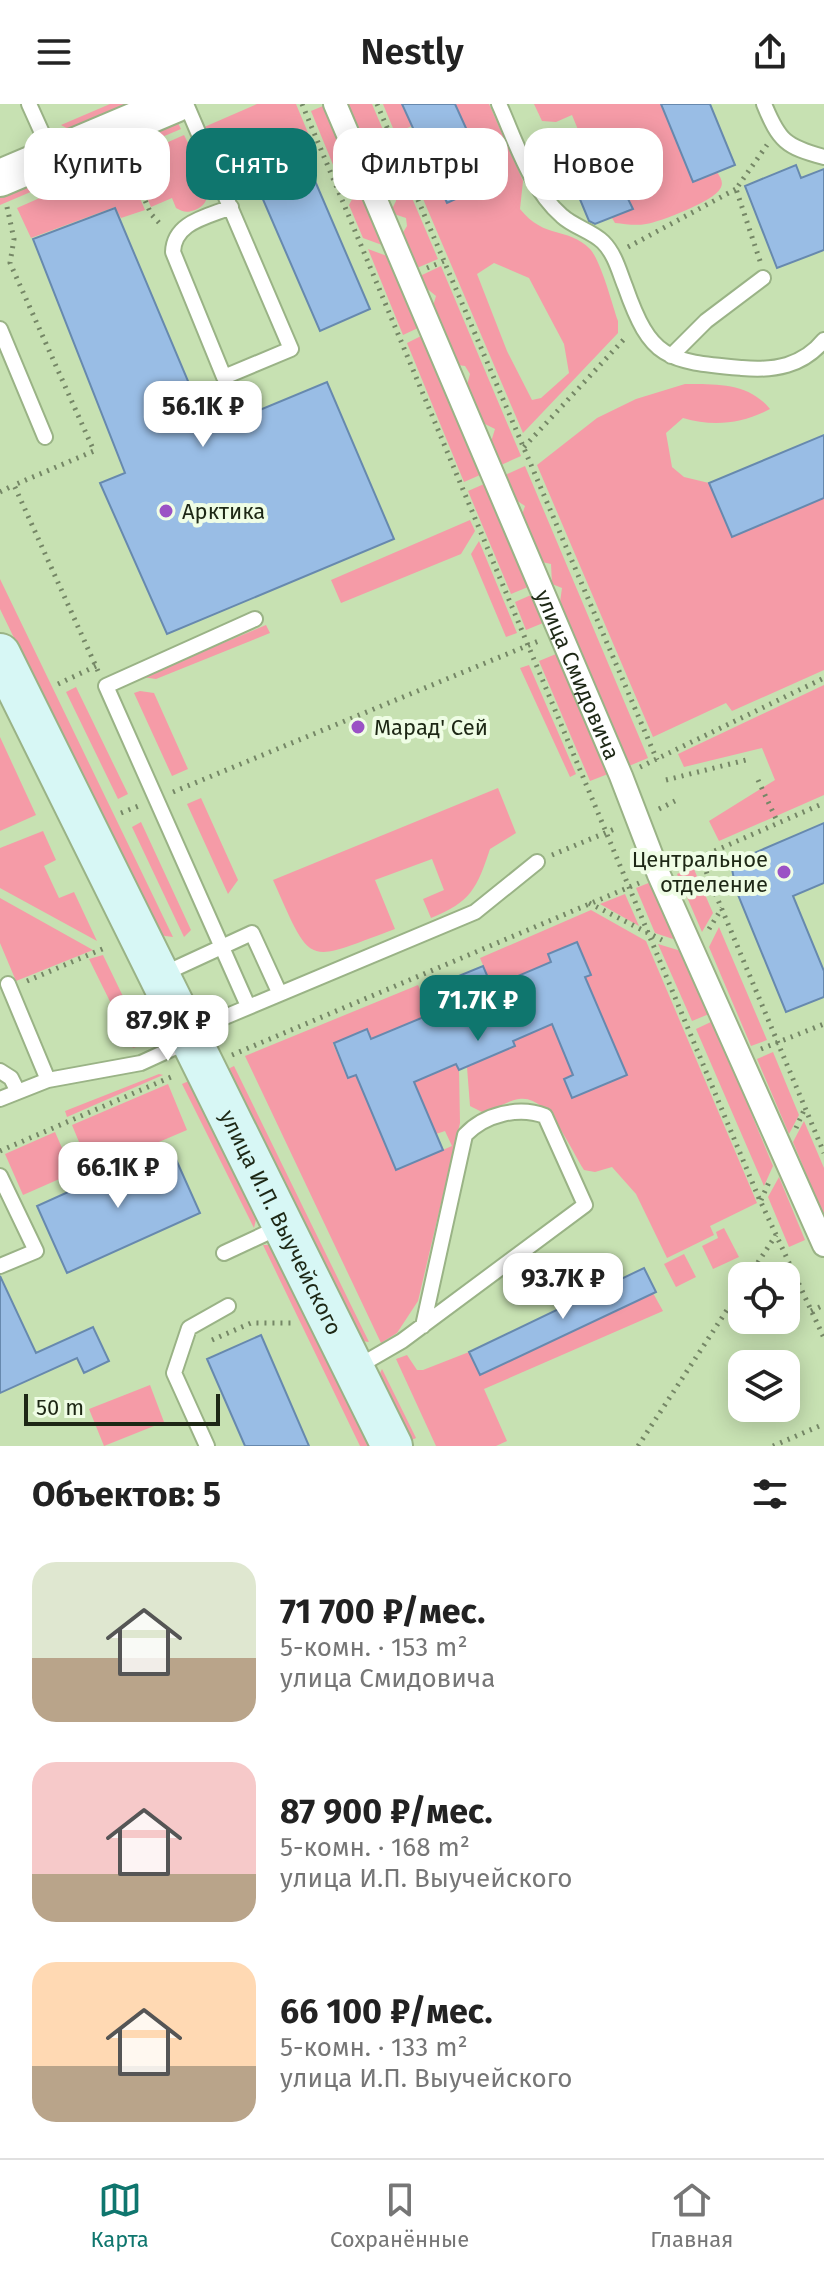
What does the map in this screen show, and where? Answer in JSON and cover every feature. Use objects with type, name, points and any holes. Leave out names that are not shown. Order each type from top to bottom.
[{"type":"main road","name":"улица И.П. Выучейского","points":[[2,665],[160,976],[200,1044],[282,1226],[392,1446]]},
{"type":"street","points":[[117,128],[175,104]]},
{"type":"street","name":"улица Смидовича","points":[[335,104],[621,776],[659,875],[824,1245]]},
{"type":"street","points":[[0,178],[24,167]]},
{"type":"lane","points":[[29,104],[40,128]]},
{"type":"lane","points":[[186,104],[231,207],[291,349],[224,377],[173,252],[173,238],[179,229],[231,207]]},
{"type":"lane","points":[[499,104],[533,180],[559,214],[579,230],[602,241],[613,255],[638,324],[658,350],[688,363],[766,370],[800,362],[824,340]]},
{"type":"lane","points":[[764,104],[776,133],[794,149],[824,157]]},
{"type":"lane","points":[[671,356],[706,321],[763,278]]},
{"type":"lane","points":[[0,329],[45,437]]},
{"type":"lane","points":[[248,1006],[106,686],[255,619]]},
{"type":"lane","points":[[0,1099],[48,1080],[141,1063],[200,1044],[248,1006],[475,912],[537,862]]},
{"type":"lane","points":[[160,976],[252,933],[279,992]]},
{"type":"lane","points":[[9,986],[48,1080]]},
{"type":"lane","points":[[0,1071],[11,1078],[17,1090]]},
{"type":"lane","points":[[353,1369],[382,1355],[423,1326],[585,1205],[545,1116],[528,1109],[516,1110],[475,1125],[465,1135],[423,1326]]},
{"type":"lane","points":[[0,1176],[36,1251],[0,1266]]},
{"type":"lane","points":[[224,1253],[282,1226]]},
{"type":"lane","points":[[207,1446],[174,1373],[189,1328],[228,1306]]},
{"type":"path","points":[[302,104],[776,1235],[824,1338]]},
{"type":"path","points":[[377,104],[657,760]]},
{"type":"path","points":[[613,255],[736,189],[776,133]]},
{"type":"path","points":[[736,189],[756,243],[763,278]]},
{"type":"path","points":[[145,200],[151,214],[173,238]]},
{"type":"path","points":[[524,447],[638,324]]},
{"type":"path","points":[[0,492],[14,485]]},
{"type":"path","points":[[121,813],[527,646]]},
{"type":"path","points":[[58,684],[96,666]]},
{"type":"path","points":[[621,776],[824,678]]},
{"type":"path","points":[[666,780],[750,759]]},
{"type":"path","points":[[758,780],[778,823]]},
{"type":"path","points":[[537,862],[675,801]]},
{"type":"path","points":[[200,1044],[659,875],[824,803]]},
{"type":"path","points":[[700,857],[824,1153]]},
{"type":"path","points":[[588,902],[650,935],[694,952]]},
{"type":"path","points":[[9,986],[107,947]]},
{"type":"path","points":[[742,1056],[824,1024]]},
{"type":"path","points":[[0,1151],[171,1077]]},
{"type":"path","points":[[758,1262],[776,1235]]},
{"type":"path","points":[[811,1311],[824,1305]]},
{"type":"path","points":[[638,1446],[728,1308]]},
{"type":"path","points":[[181,1354],[251,1323],[292,1323]]},
{"type":"path","points":[[773,1446],[824,1424]]},
{"type":"shaded area","points":[[110,104],[140,104],[75,128],[61,125]]},
{"type":"shaded area","points":[[257,104],[296,104],[306,128],[202,128]]},
{"type":"shaded area","points":[[347,104],[372,104],[382,128],[357,128]]},
{"type":"shaded area","points":[[383,104],[402,104],[412,126],[393,128]]},
{"type":"shaded area","points":[[455,104],[489,104],[500,128],[466,128]]},
{"type":"shaded area","points":[[534,104],[661,104],[717,172],[722,180],[721,187],[708,199],[663,219],[642,225],[615,223],[612,218],[633,209],[629,200],[663,200],[663,128],[577,128],[572,115],[556,122],[542,121]]},
{"type":"shaded area","points":[[323,106],[333,130],[333,165],[311,111]]},
{"type":"shaded area","points":[[175,117],[181,129],[170,134],[170,128],[150,128]]},
{"type":"shaded area","points":[[184,135],[186,139],[186,200],[206,200],[190,212],[176,208],[170,199],[170,141]]},
{"type":"shaded area","points":[[508,147],[523,181],[520,209],[538,225],[573,237],[590,249],[602,273],[618,321],[618,333],[523,433],[423,200],[446,200],[447,203],[454,200],[508,200]],"holes":[[[494,263],[529,278],[564,344],[569,373],[541,398],[532,400],[507,351],[477,274]]]},
{"type":"shaded area","points":[[24,182],[24,195],[0,205],[0,192]]},
{"type":"shaded area","points":[[35,200],[141,200],[145,210],[121,218],[115,207],[31,238],[17,208]]},
{"type":"shaded area","points":[[148,200],[167,200],[151,207]]},
{"type":"shaded area","points":[[352,200],[363,200],[382,245],[363,238],[349,205]]},
{"type":"shaded area","points":[[413,200],[438,259],[417,268],[402,234],[407,226],[406,218],[394,214],[392,209],[396,201]]},
{"type":"shaded area","points":[[368,249],[387,256],[418,328],[403,335]]},
{"type":"shaded area","points":[[441,266],[521,456],[501,465],[491,442],[495,429],[483,423],[467,385],[470,374],[465,366],[458,365],[433,306],[436,296],[425,287],[420,276]]},
{"type":"shaded area","points":[[421,336],[480,475],[464,482],[407,343]]},
{"type":"shaded area","points":[[685,384],[732,387],[752,394],[770,409],[749,418],[727,422],[683,418],[666,433],[672,467],[684,477],[709,483],[732,537],[824,498],[824,670],[732,711],[726,703],[653,737],[537,465],[597,418],[636,399]]},
{"type":"shaded area","points":[[525,466],[648,758],[629,766],[560,602],[562,588],[552,584],[551,564],[542,562],[522,515],[525,506],[516,500],[505,475]]},
{"type":"shaded area","points":[[484,484],[528,587],[511,594],[468,491]]},
{"type":"shaded area","points":[[470,520],[475,531],[461,554],[341,603],[331,580]]},
{"type":"shaded area","points":[[479,541],[517,633],[506,637],[471,554]]},
{"type":"shaded area","points":[[0,579],[173,937],[158,935],[0,609]]},
{"type":"shaded area","points":[[531,595],[543,623],[526,630],[515,602]]},
{"type":"shaded area","points":[[266,625],[270,633],[156,679],[142,677]]},
{"type":"shaded area","points":[[556,654],[608,774],[590,781],[539,661]]},
{"type":"shaded area","points":[[529,665],[576,774],[570,777],[520,668]]},
{"type":"shaded area","points":[[824,685],[824,795],[719,841],[709,821],[775,780],[762,748],[684,767],[678,754]]},
{"type":"shaded area","points":[[76,687],[128,794],[118,799],[66,692]]},
{"type":"shaded area","points":[[134,693],[154,693],[188,769],[172,776]]},
{"type":"shaded area","points":[[0,737],[36,815],[0,831]]},
{"type":"shaded area","points":[[498,788],[516,833],[490,849],[476,884],[464,899],[431,918],[423,899],[444,890],[432,859],[375,880],[395,929],[327,952],[315,951],[305,944],[273,880]]},
{"type":"shaded area","points":[[201,798],[238,880],[228,894],[187,804]]},
{"type":"shaded area","points":[[141,822],[191,930],[184,937],[132,827]]},
{"type":"shaded area","points":[[43,831],[56,860],[44,866],[59,898],[74,892],[97,941],[0,888],[0,848]]},
{"type":"shaded area","points":[[693,867],[713,913],[702,932],[677,874]]},
{"type":"shaded area","points":[[651,882],[676,940],[655,933],[636,888]]},
{"type":"shaded area","points":[[625,894],[639,926],[600,904]]},
{"type":"shaded area","points":[[0,898],[93,950],[16,981],[0,943]]},
{"type":"shaded area","points":[[591,910],[646,941],[757,1203],[710,1226],[714,1235],[667,1258],[636,1194],[612,1167],[595,1172],[584,1170],[557,1124],[539,1105],[519,1099],[482,1112],[470,1106],[467,1067],[515,1046],[513,1041],[565,1018],[578,1048],[564,1054],[573,1075],[564,1079],[572,1098],[627,1075],[585,977],[591,974],[577,942],[548,954],[551,962],[492,987],[480,958]]},
{"type":"shaded area","points":[[719,927],[767,1040],[751,1046],[709,947]]},
{"type":"shaded area","points":[[658,944],[681,951],[709,1014],[692,1021]]},
{"type":"shaded area","points":[[103,955],[146,1044],[133,1048],[89,959]]},
{"type":"shaded area","points":[[418,985],[431,1014],[371,1039],[366,1030],[333,1044],[348,1078],[356,1075],[396,1170],[452,1146],[445,1131],[436,1134],[401,1088],[456,1064],[459,1070],[460,1123],[418,1301],[397,1333],[381,1343],[245,1056]]},
{"type":"shaded area","points":[[713,1021],[773,1166],[764,1186],[696,1029]]},
{"type":"shaded area","points":[[773,1052],[799,1115],[789,1134],[757,1059]]},
{"type":"shaded area","points":[[234,1066],[369,1342],[356,1340],[224,1071]]},
{"type":"shaded area","points":[[163,1075],[67,1117],[65,1111]]},
{"type":"shaded area","points":[[191,1080],[257,1215],[254,1228],[182,1084]]},
{"type":"shaded area","points":[[168,1084],[187,1130],[91,1171],[72,1125]]},
{"type":"shaded area","points":[[804,1121],[824,1168],[824,1217],[793,1142]]},
{"type":"shaded area","points":[[55,1132],[73,1173],[23,1195],[5,1154]]},
{"type":"shaded area","points":[[779,1177],[805,1240],[789,1247],[768,1197]]},
{"type":"shaded area","points":[[724,1228],[739,1257],[713,1269],[702,1246],[718,1238],[716,1232]]},
{"type":"shaded area","points":[[263,1245],[277,1245],[375,1446],[360,1446]]},
{"type":"shaded area","points":[[684,1254],[696,1277],[676,1287],[664,1264]]},
{"type":"shaded area","points":[[653,1293],[663,1311],[484,1389],[507,1441],[496,1446],[436,1446],[396,1359],[407,1355],[417,1370],[423,1370],[469,1352],[480,1375]]},
{"type":"shaded area","points":[[382,1369],[416,1438],[407,1442],[377,1379]]},
{"type":"shaded area","points":[[150,1385],[164,1422],[104,1446],[89,1409]]},
{"type":"building","points":[[402,104],[455,104],[466,128],[413,128]]},
{"type":"building","points":[[661,104],[710,104],[735,165],[693,182]]},
{"type":"building","points":[[796,165],[801,178],[824,169],[824,250],[777,268],[745,186]]},
{"type":"building","points":[[317,186],[370,309],[320,331],[263,200],[317,200]]},
{"type":"building","points":[[580,200],[629,200],[633,209],[595,224],[589,221]]},
{"type":"building","points":[[115,208],[209,431],[327,382],[394,539],[167,634],[100,483],[125,473],[33,239]]},
{"type":"building","points":[[824,435],[824,498],[732,537],[709,483]]},
{"type":"building","points":[[824,823],[824,883],[793,896],[824,971],[824,997],[786,1012],[736,890],[732,869],[738,860]]},
{"type":"building","points":[[577,942],[591,975],[585,977],[627,1075],[572,1098],[564,1079],[573,1075],[552,1024],[513,1041],[515,1046],[459,1070],[456,1064],[414,1082],[443,1150],[396,1170],[356,1075],[348,1078],[334,1043],[367,1029],[371,1039],[431,1014],[422,991],[483,966],[492,987],[551,962],[548,954]]},
{"type":"building","points":[[170,1146],[200,1213],[67,1273],[37,1206]]},
{"type":"building","points":[[644,1268],[656,1292],[480,1375],[469,1352]]},
{"type":"building","points":[[0,1276],[36,1353],[93,1327],[109,1361],[84,1373],[77,1358],[0,1393]]},
{"type":"building","points":[[261,1335],[309,1446],[245,1446],[207,1359]]},
{"type":"place","name":"Арктика","points":[[166,511]]},
{"type":"place","name":"Марад' Сей","points":[[358,727]]},
{"type":"place","name":"Центральное отделение","points":[[784,872]]}]
